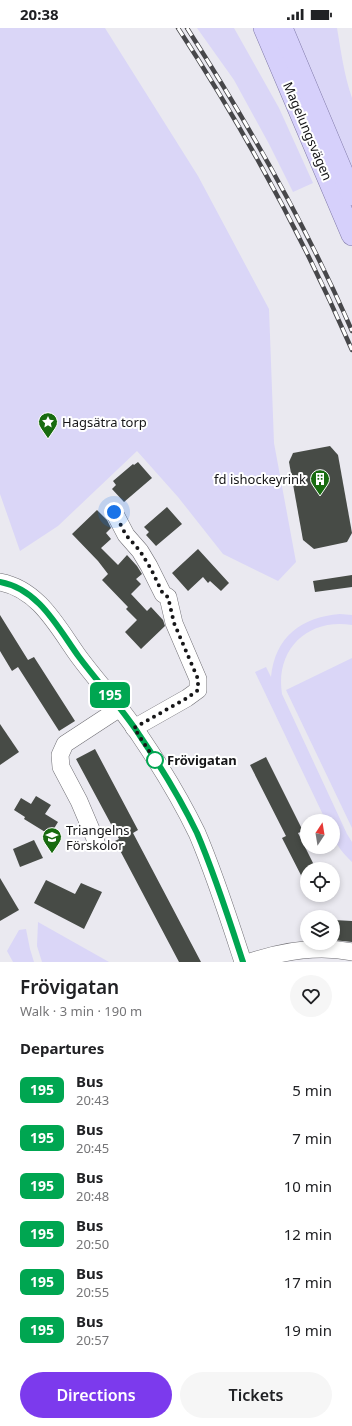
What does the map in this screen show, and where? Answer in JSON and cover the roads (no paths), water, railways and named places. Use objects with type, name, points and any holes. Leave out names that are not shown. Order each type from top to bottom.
[{"type":"main road","name":"Magelungsvägen","points":[[264,28],[352,235]]},
{"type":"main road","name":"Magelungsvägen","points":[[282,28],[352,195]]},
{"type":"street","points":[[114,512],[126,535],[140,551],[163,594],[168,597],[174,623],[198,679],[198,690],[187,698],[134,728]]},
{"type":"street","points":[[2,583],[15,586],[35,599],[134,728],[173,790],[196,833],[214,876],[243,962]]},
{"type":"street","points":[[96,841],[79,801],[60,767],[60,755],[65,744],[120,708]]},
{"type":"street","points":[[250,962],[267,956],[299,950],[328,949],[352,952]]},
{"type":"railway","points":[[178,28],[227,106],[272,185],[314,266],[352,350]]},
{"type":"railway","points":[[187,28],[276,176],[316,253],[352,331]]},
{"type":"place","name":"Hagsätra torp","points":[[48,439]]},
{"type":"place","name":"fd ishockeyrink","points":[[320,496]]},
{"type":"place","name":"Frövigatan","points":[[155,760]]},
{"type":"place","name":"Triangelns Förskolor","points":[[52,854]]}]
